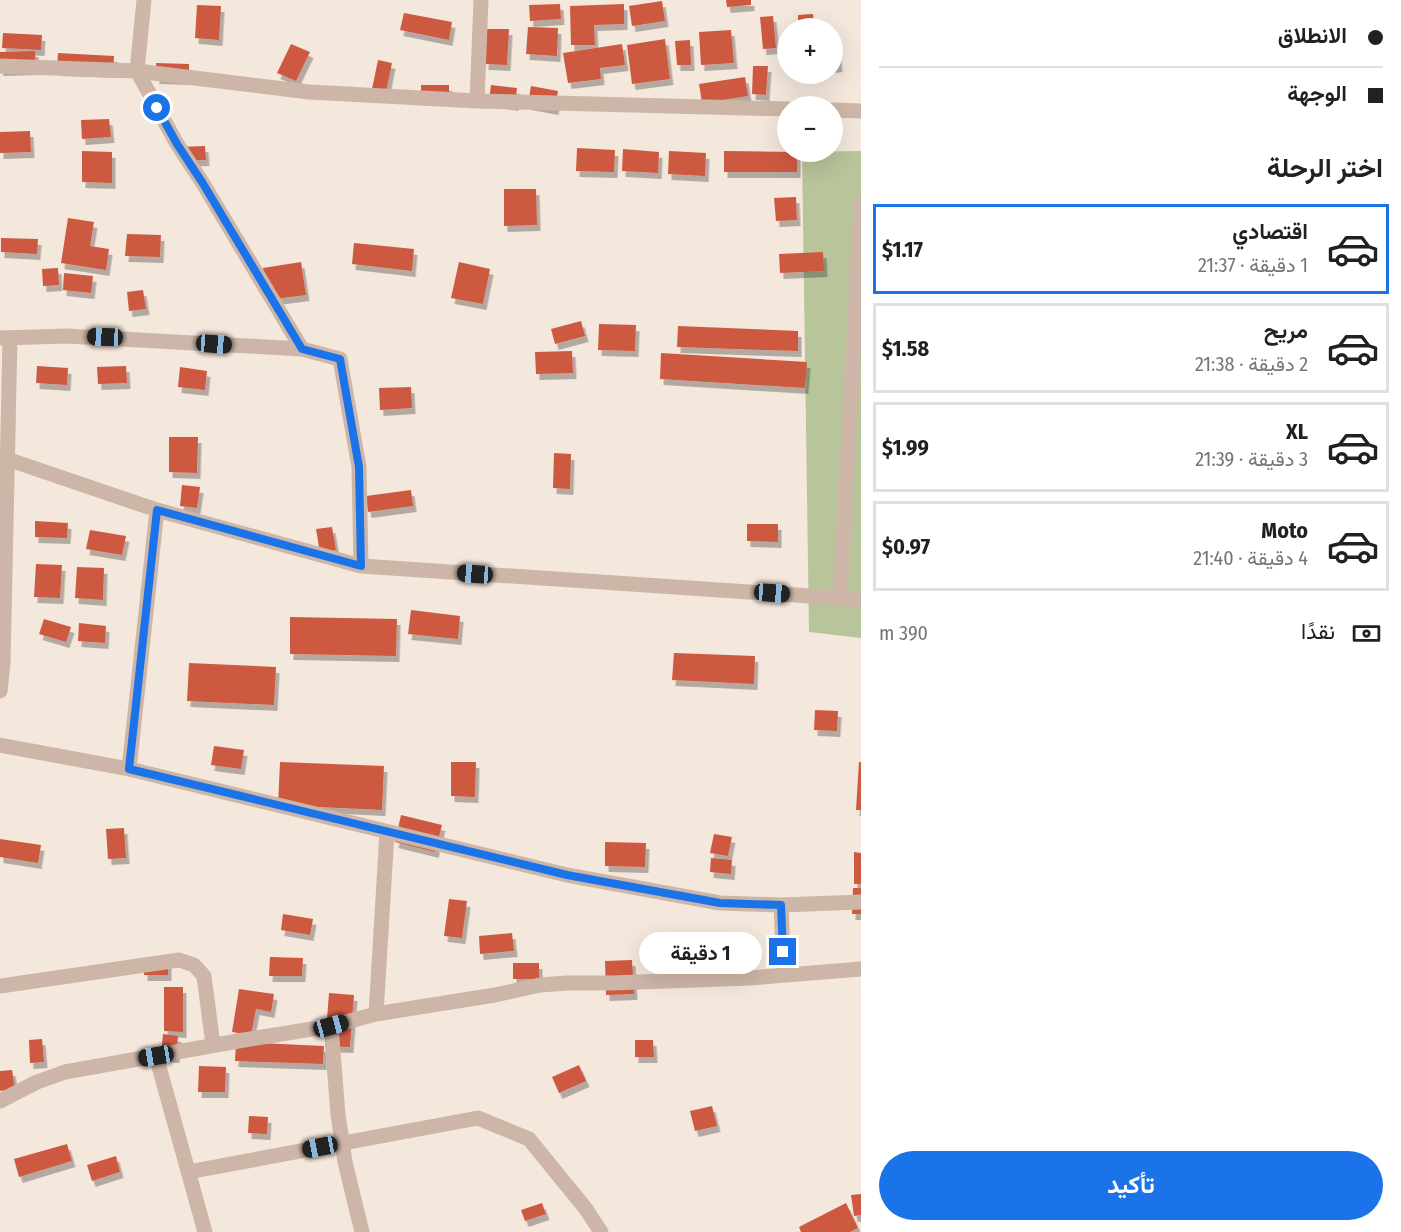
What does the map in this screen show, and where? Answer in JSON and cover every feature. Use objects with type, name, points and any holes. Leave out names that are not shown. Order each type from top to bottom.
[{"type":"street","points":[[144,0],[137,71],[177,144],[302,349]]},
{"type":"street","points":[[477,101],[481,0]]},
{"type":"street","points":[[0,66],[137,71],[309,92],[477,101],[777,109]]},
{"type":"street","points":[[843,111],[861,111]]},
{"type":"street","points":[[840,598],[861,203]]},
{"type":"street","points":[[0,691],[3,663],[7,459],[5,338],[67,336],[302,349],[340,359],[359,467],[361,566]]},
{"type":"street","points":[[7,459],[157,510],[361,566],[861,601]]},
{"type":"street","points":[[129,769],[157,510]]},
{"type":"street","points":[[0,745],[129,769],[567,875],[720,903],[781,905],[861,902]]},
{"type":"street","points":[[376,1014],[387,832]]},
{"type":"street","points":[[781,905],[784,975]]},
{"type":"street","points":[[0,986],[179,960],[194,965],[204,976],[213,1045]]},
{"type":"street","points":[[0,1101],[37,1082],[65,1072],[331,1026],[376,1014],[549,984],[750,978],[861,969]]},
{"type":"street","points":[[331,1026],[338,1115],[345,1162],[362,1232]]},
{"type":"street","points":[[156,1056],[205,1232]]},
{"type":"street","points":[[188,1172],[477,1118],[529,1139],[602,1232]]},
{"type":"green space","points":[[843,151],[861,151],[861,638],[809,632],[802,162],[843,162]]},
{"type":"building","points":[[726,0],[751,0],[751,5],[727,7]]},
{"type":"building","points":[[662,1],[665,21],[632,26],[629,6]]},
{"type":"building","points":[[560,4],[561,19],[530,21],[529,5]]},
{"type":"building","points":[[624,4],[624,24],[594,25],[595,45],[571,45],[570,6]]},
{"type":"building","points":[[197,5],[221,6],[219,40],[195,38]]},
{"type":"building","points":[[404,13],[452,22],[449,40],[400,30]]},
{"type":"building","points":[[813,14],[813,18],[798,18],[798,15]]},
{"type":"building","points":[[773,16],[776,48],[763,49],[760,17]]},
{"type":"building","points":[[528,27],[558,28],[557,56],[526,54]]},
{"type":"building","points":[[487,29],[509,29],[507,65],[485,64]]},
{"type":"building","points":[[731,30],[734,63],[701,65],[699,32]]},
{"type":"building","points":[[3,33],[42,35],[41,50],[2,48]]},
{"type":"building","points":[[665,39],[670,79],[632,84],[627,45]]},
{"type":"building","points":[[690,40],[691,65],[677,65],[675,41]]},
{"type":"building","points":[[291,44],[310,52],[296,81],[277,73]]},
{"type":"building","points":[[622,44],[625,65],[600,68],[601,79],[568,83],[563,53]]},
{"type":"building","points":[[35,51],[36,69],[0,70],[0,52]]},
{"type":"building","points":[[58,53],[114,56],[113,72],[57,70]]},
{"type":"building","points":[[378,60],[392,63],[385,97],[371,94]]},
{"type":"building","points":[[156,63],[189,64],[189,79],[156,78]]},
{"type":"building","points":[[753,66],[768,66],[766,95],[752,94]]},
{"type":"building","points":[[745,77],[748,96],[702,103],[699,84]]},
{"type":"building","points":[[421,85],[449,85],[449,99],[421,99]]},
{"type":"building","points":[[491,85],[517,88],[515,105],[489,101]]},
{"type":"building","points":[[531,86],[558,91],[555,109],[528,104]]},
{"type":"building","points":[[109,119],[111,137],[82,139],[81,120]]},
{"type":"building","points":[[30,131],[31,152],[0,153],[0,132]]},
{"type":"building","points":[[205,146],[206,160],[179,161],[179,147]]},
{"type":"building","points":[[577,148],[615,150],[614,172],[576,171]]},
{"type":"building","points":[[623,149],[659,152],[658,173],[622,171]]},
{"type":"building","points":[[82,151],[112,152],[112,183],[82,182]]},
{"type":"building","points":[[669,151],[706,153],[705,176],[668,174]]},
{"type":"building","points":[[724,151],[777,152],[777,162],[797,162],[797,172],[724,172]]},
{"type":"building","points":[[504,189],[536,189],[537,225],[504,226]]},
{"type":"building","points":[[796,197],[797,220],[776,221],[774,198]]},
{"type":"building","points":[[68,218],[94,222],[90,246],[109,249],[106,270],[61,263]]},
{"type":"building","points":[[127,234],[161,235],[160,257],[125,256]]},
{"type":"building","points":[[1,238],[38,239],[37,254],[1,252]]},
{"type":"building","points":[[354,243],[414,249],[412,271],[352,264]]},
{"type":"building","points":[[823,252],[824,271],[780,273],[779,254]]},
{"type":"building","points":[[301,262],[306,295],[268,300],[263,268]]},
{"type":"building","points":[[459,262],[490,269],[483,304],[451,298]]},
{"type":"building","points":[[58,268],[59,285],[43,286],[42,269]]},
{"type":"building","points":[[64,273],[93,276],[91,293],[63,290]]},
{"type":"building","points":[[143,290],[146,309],[129,311],[127,292]]},
{"type":"building","points":[[581,321],[585,336],[555,344],[551,329]]},
{"type":"building","points":[[599,324],[636,325],[635,351],[598,350]]},
{"type":"building","points":[[678,326],[798,331],[798,351],[677,347]]},
{"type":"building","points":[[572,351],[573,373],[536,374],[535,352]]},
{"type":"building","points":[[661,353],[807,362],[805,388],[660,379]]},
{"type":"building","points":[[37,366],[68,368],[67,385],[36,383]]},
{"type":"building","points":[[126,366],[127,383],[98,384],[97,367]]},
{"type":"building","points":[[180,367],[207,371],[205,390],[178,387]]},
{"type":"building","points":[[411,387],[412,408],[380,410],[379,388]]},
{"type":"building","points":[[169,437],[198,437],[197,473],[169,472]]},
{"type":"building","points":[[554,453],[571,454],[570,489],[553,488]]},
{"type":"building","points":[[182,485],[200,487],[197,508],[180,506]]},
{"type":"building","points":[[411,490],[413,506],[368,512],[366,496]]},
{"type":"building","points":[[35,521],[68,523],[67,538],[35,537]]},
{"type":"building","points":[[747,524],[778,524],[778,542],[747,541]]},
{"type":"building","points":[[332,527],[336,550],[320,553],[316,529]]},
{"type":"building","points":[[90,530],[126,536],[122,555],[86,549]]},
{"type":"building","points":[[36,564],[62,565],[60,598],[34,597]]},
{"type":"building","points":[[77,567],[104,568],[103,600],[75,598]]},
{"type":"building","points":[[411,610],[460,616],[458,639],[408,634]]},
{"type":"building","points":[[290,617],[397,619],[396,656],[290,654]]},
{"type":"building","points":[[44,619],[71,627],[66,642],[39,634]]},
{"type":"building","points":[[79,623],[106,626],[105,643],[78,641]]},
{"type":"building","points":[[674,653],[755,656],[754,684],[672,680]]},
{"type":"building","points":[[189,663],[276,667],[274,705],[187,701]]},
{"type":"building","points":[[815,710],[838,711],[837,731],[814,730]]},
{"type":"building","points":[[214,746],[244,750],[241,769],[211,765]]},
{"type":"building","points":[[280,762],[384,766],[382,810],[278,805]]},
{"type":"building","points":[[451,762],[476,762],[475,797],[451,796]]},
{"type":"building","points":[[859,762],[861,762],[861,810],[856,810]]},
{"type":"building","points":[[401,815],[442,825],[435,852],[395,842]]},
{"type":"building","points":[[124,828],[126,858],[108,859],[106,829]]},
{"type":"building","points":[[714,834],[732,837],[728,856],[710,853]]},
{"type":"building","points":[[0,839],[41,845],[38,863],[0,857]]},
{"type":"building","points":[[605,842],[646,843],[645,867],[605,866]]},
{"type":"building","points":[[854,852],[861,853],[861,884],[854,884]]},
{"type":"building","points":[[711,858],[732,860],[731,874],[710,872]]},
{"type":"building","points":[[853,888],[861,888],[861,914],[852,914]]},
{"type":"building","points":[[449,899],[467,901],[462,938],[444,936]]},
{"type":"building","points":[[283,914],[313,919],[310,935],[281,930]]},
{"type":"building","points":[[512,933],[514,951],[480,954],[479,936]]},
{"type":"building","points":[[731,934],[732,951],[702,952],[701,935]]},
{"type":"building","points":[[270,957],[303,958],[302,976],[269,976]]},
{"type":"building","points":[[144,959],[168,959],[168,975],[144,975]]},
{"type":"building","points":[[632,960],[634,994],[606,995],[605,961]]},
{"type":"building","points":[[513,963],[539,963],[539,979],[513,979]]},
{"type":"building","points":[[164,987],[183,987],[183,1032],[164,1031]]},
{"type":"building","points":[[239,989],[274,994],[271,1012],[256,1009],[251,1035],[232,1032]]},
{"type":"building","points":[[329,993],[354,995],[350,1047],[325,1046]]},
{"type":"building","points":[[163,1034],[178,1036],[176,1057],[161,1056]]},
{"type":"building","points":[[42,1039],[44,1062],[30,1063],[29,1040]]},
{"type":"building","points":[[635,1040],[653,1040],[654,1057],[635,1057]]},
{"type":"building","points":[[236,1042],[324,1046],[323,1064],[235,1061]]},
{"type":"building","points":[[579,1065],[586,1081],[559,1093],[552,1077]]},
{"type":"building","points":[[199,1066],[226,1067],[225,1092],[198,1092]]},
{"type":"building","points":[[12,1070],[15,1089],[0,1091],[0,1071]]},
{"type":"building","points":[[712,1106],[717,1126],[695,1131],[690,1111]]},
{"type":"building","points":[[249,1116],[268,1117],[267,1134],[248,1133]]},
{"type":"building","points":[[67,1144],[72,1161],[19,1177],[14,1159]]},
{"type":"building","points":[[116,1156],[120,1172],[92,1181],[87,1165]]},
{"type":"building","points":[[861,1194],[861,1215],[854,1216],[851,1195]]},
{"type":"building","points":[[542,1203],[546,1214],[525,1221],[521,1210]]},
{"type":"building","points":[[846,1203],[858,1228],[850,1232],[801,1232],[799,1227]]},
{"type":"route","points":[[157,108],[302,349],[340,359],[359,467],[361,566],[157,510],[129,769],[567,875],[720,903],[781,905],[783,952]]}]
